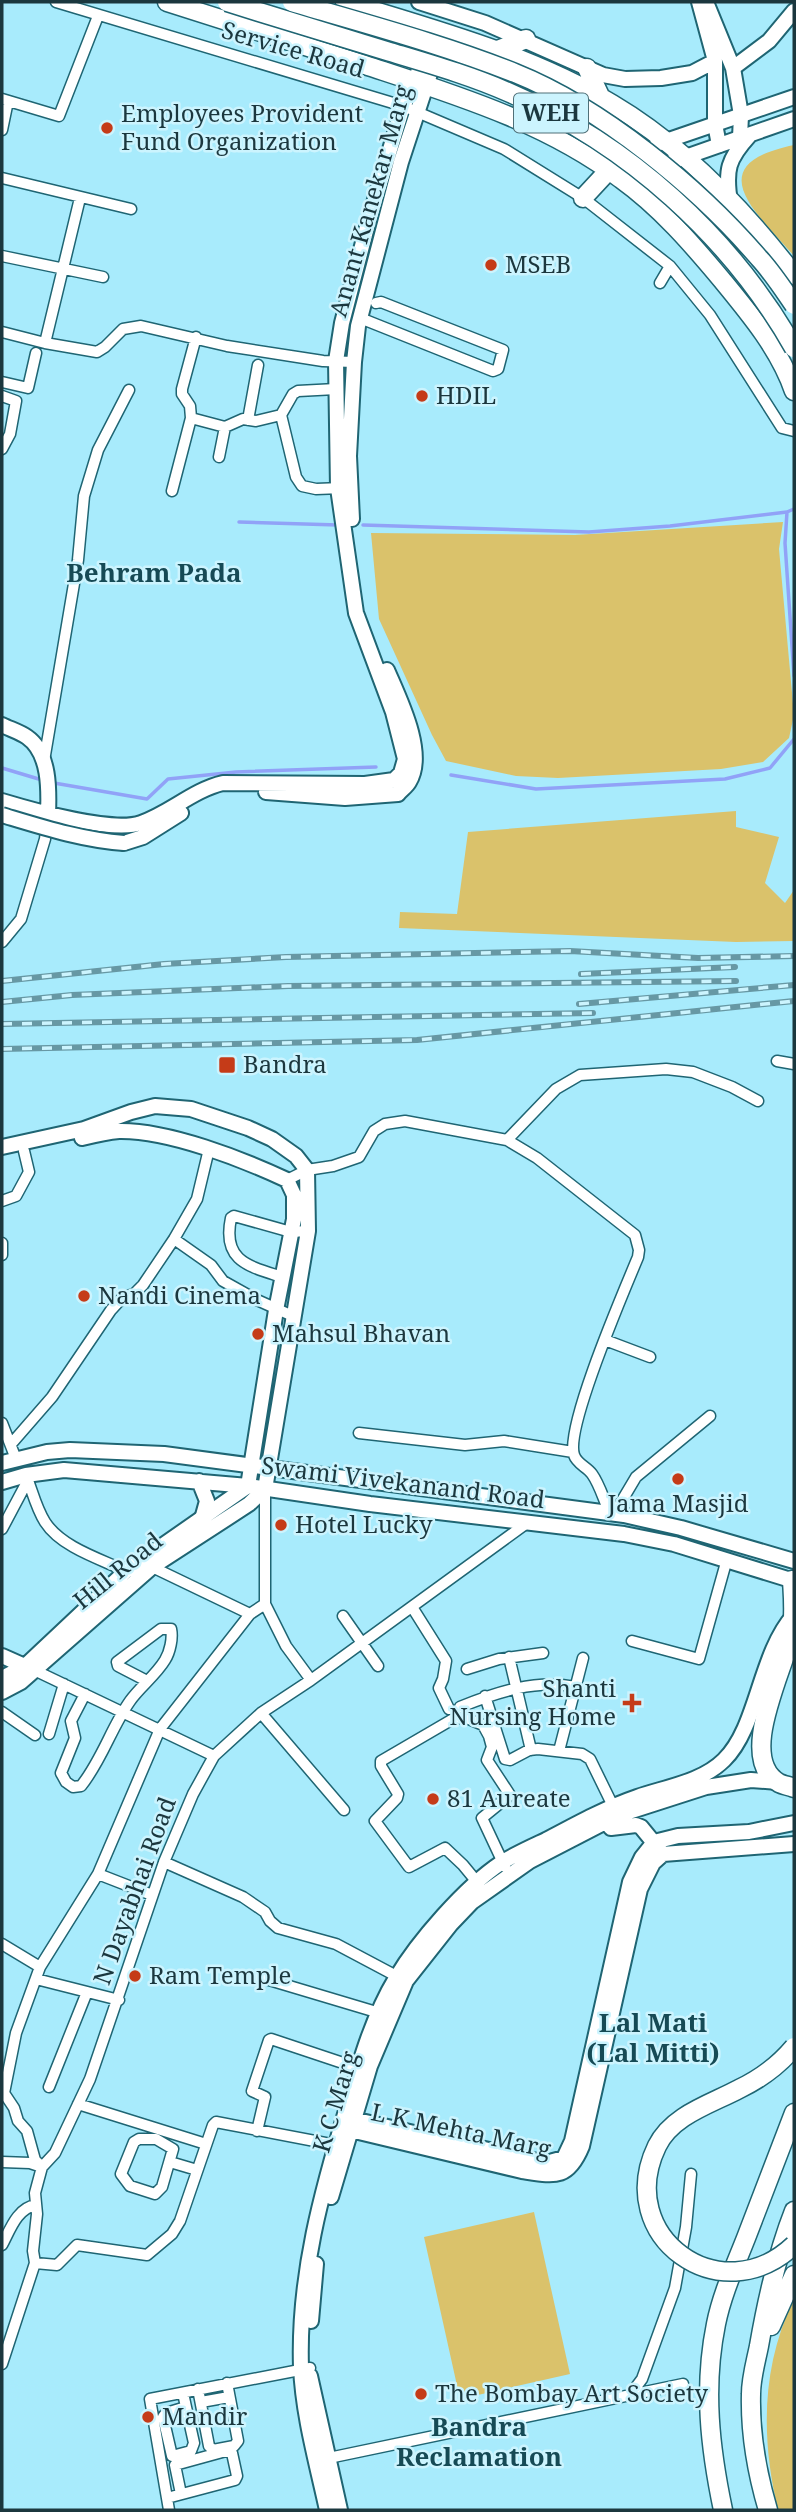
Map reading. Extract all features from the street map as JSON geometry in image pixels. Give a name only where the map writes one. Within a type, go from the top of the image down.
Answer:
[{"type":"highway","points":[[167,2],[421,83],[517,119],[610,171],[650,202],[696,248],[765,336],[794,391]]},
{"type":"highway","name":"WEH","points":[[227,2],[481,81],[528,101],[586,133],[655,184],[716,240],[744,272],[794,348]]},
{"type":"highway","name":"WEH","points":[[292,2],[516,74],[588,112],[625,137],[690,189],[760,258],[794,305]]},
{"type":"highway","points":[[345,2],[498,50],[561,77],[601,98],[684,157],[730,201],[771,245],[794,275]]},
{"type":"highway","points":[[498,50],[526,39]]},
{"type":"highway","points":[[587,68],[601,98]]},
{"type":"highway","points":[[583,198],[610,171]]},
{"type":"highway","points":[[786,1785],[767,1772],[762,1762],[761,1732],[791,1637],[793,1581]]},
{"type":"highway","points":[[794,2047],[765,2074],[705,2105],[676,2124],[658,2143],[646,2184],[650,2214],[667,2242],[676,2252],[706,2269],[740,2273],[757,2269],[771,2263],[794,2245]]},
{"type":"highway","points":[[723,2510],[711,2455],[711,2353],[726,2289],[794,2113]]},
{"type":"highway","points":[[768,2510],[761,2487],[753,2438],[752,2383],[782,2241],[794,2211]]},
{"type":"highway","points":[[752,2383],[768,2334],[794,2275]]},
{"type":"main road","points":[[419,2],[485,23],[587,68],[625,79],[661,78],[692,73],[715,61]]},
{"type":"main road","points":[[699,2],[715,61],[709,126],[719,145]]},
{"type":"main road","points":[[706,2],[733,68],[745,136],[730,159],[727,176],[730,201]]},
{"type":"main road","points":[[733,68],[769,41],[794,11]]},
{"type":"main road","name":"Anant Kanekar Marg","points":[[343,456],[360,318],[381,233],[418,113],[421,83],[437,31]]},
{"type":"main road","name":"Anant Kanekar Marg","points":[[2,802],[48,815],[121,826],[138,824],[172,810],[193,794],[223,783],[365,784],[394,780],[401,772],[405,759],[393,712],[356,613],[336,389],[336,361],[342,323],[368,223],[403,106],[421,83]]},
{"type":"main road","points":[[610,171],[665,141],[794,97]]},
{"type":"main road","points":[[610,171],[684,157],[794,119]]},
{"type":"main road","name":"Anant Kanekar Marg","points":[[2,815],[67,834],[124,843],[143,837],[212,794],[236,791],[358,797],[398,794],[410,781],[416,755],[405,714],[364,612],[354,579]]},
{"type":"main road","points":[[2,725],[29,738],[44,761],[49,792],[48,815]]},
{"type":"main road","points":[[2,1147],[84,1129],[156,1106],[191,1109],[248,1128],[286,1147],[307,1170],[308,1231],[265,1489]]},
{"type":"main road","points":[[2,1156],[108,1132],[142,1132],[226,1154],[287,1180],[294,1195],[294,1219],[276,1310],[248,1486]]},
{"type":"main road","name":"Swami Vivekanand Road","points":[[9,1461],[47,1452],[70,1450],[163,1454],[612,1514],[681,1528],[794,1561]]},
{"type":"main road","name":"Swami Vivekanand Road","points":[[2,1482],[64,1470],[248,1486],[624,1534],[674,1544],[793,1581]]},
{"type":"main road","points":[[348,1500],[350,1479]]},
{"type":"main road","points":[[199,1481],[206,1501],[202,1519]]},
{"type":"main road","name":"Hill Road","points":[[2,1678],[30,1668],[147,1564],[248,1486]]},
{"type":"main road","name":"Hill Road","points":[[2,1692],[20,1682],[30,1668],[126,1571],[147,1564],[249,1504],[265,1489]]},
{"type":"main road","points":[[609,1814],[688,1781],[723,1762],[745,1726],[779,1633],[793,1615]]},
{"type":"main road","points":[[2,1656],[30,1668]]},
{"type":"main road","points":[[609,1814],[706,1787],[751,1780],[786,1785]]},
{"type":"main road","points":[[609,1814],[614,1829],[630,1825],[641,1827],[659,1848]]},
{"type":"main road","name":"K C Marg","points":[[327,2510],[322,2460],[305,2368],[320,2239],[341,2146],[363,2069],[387,2007],[401,1979],[451,1924],[475,1889],[505,1868],[609,1814]]},
{"type":"main road","points":[[659,1848],[678,1836],[774,1828],[794,1823]]},
{"type":"main road","points":[[774,1828],[776,1846]]},
{"type":"main road","points":[[659,1848],[794,1844]]},
{"type":"main road","name":"L K Mehta Marg","points":[[348,2124],[504,2160],[546,2163],[564,2158],[568,2152],[630,1882],[642,1857],[659,1848]]},
{"type":"main road","name":"K C Marg","points":[[322,2460],[340,2510]]},
{"type":"street","name":"Service Road","points":[[56,2],[403,106],[504,149],[583,198],[670,266],[710,314],[782,428],[794,431]]},
{"type":"street","points":[[2,130],[5,100],[59,116],[98,16]]},
{"type":"street","points":[[2,178],[131,209]]},
{"type":"street","points":[[45,343],[80,198]]},
{"type":"street","points":[[2,256],[103,276]]},
{"type":"street","points":[[660,283],[670,266]]},
{"type":"street","points":[[360,318],[492,370],[498,369],[503,350],[381,302],[376,303]]},
{"type":"street","points":[[2,332],[97,352],[123,329],[141,326],[228,346],[323,361],[354,362]]},
{"type":"street","points":[[173,491],[191,418],[190,405],[182,389],[196,337]]},
{"type":"street","points":[[2,382],[28,388],[36,354]]},
{"type":"street","points":[[248,420],[258,365]]},
{"type":"street","points":[[336,389],[293,394],[281,415],[296,477],[302,486],[316,489],[344,488]]},
{"type":"street","points":[[44,761],[78,560],[84,496],[98,450],[129,390]]},
{"type":"street","points":[[2,396],[16,401],[2,449]]},
{"type":"street","points":[[191,418],[225,427],[237,420],[281,415]]},
{"type":"street","points":[[219,457],[225,427]]},
{"type":"street","points":[[2,942],[21,919],[45,839],[48,815]]},
{"type":"street","points":[[777,1061],[794,1064]]},
{"type":"street","points":[[507,1140],[556,1089],[580,1075],[666,1069],[693,1072],[732,1087],[758,1101]]},
{"type":"street","points":[[287,1180],[307,1170],[333,1166],[359,1157],[374,1131],[384,1124],[405,1121],[507,1140],[537,1158],[635,1235],[638,1257],[604,1340],[573,1431],[576,1461],[592,1473],[612,1514]]},
{"type":"street","points":[[9,1461],[12,1443],[52,1397],[111,1310],[122,1298],[134,1294],[143,1285],[174,1239],[197,1199],[209,1149]]},
{"type":"street","points":[[2,1201],[16,1196],[29,1172],[24,1151]]},
{"type":"street","points":[[282,1277],[248,1266],[237,1259],[228,1231],[231,1217],[291,1232],[308,1231]]},
{"type":"street","points":[[174,1239],[211,1265],[223,1281],[276,1310],[295,1317]]},
{"type":"street","points":[[2,1243],[2,1255]]},
{"type":"street","points":[[604,1340],[650,1357]]},
{"type":"street","points":[[612,1514],[636,1477],[709,1416]]},
{"type":"street","points":[[2,1423],[12,1443]]},
{"type":"street","points":[[359,1433],[465,1445],[504,1441],[573,1452]]},
{"type":"street","points":[[2,1529],[27,1478]]},
{"type":"street","points":[[27,1478],[43,1520],[50,1529],[66,1543],[126,1571]]},
{"type":"street","points":[[265,1489],[265,1604],[286,1646],[311,1680]]},
{"type":"street","name":"N Dayabhai Road","points":[[42,2167],[55,2152],[90,2079],[164,1861],[193,1794],[214,1756],[261,1713],[311,1680],[527,1523]]},
{"type":"street","points":[[632,1641],[699,1659],[727,1559]]},
{"type":"street","points":[[147,1564],[250,1614]]},
{"type":"street","points":[[42,2167],[35,2160],[27,2131],[18,2121],[14,2108],[3,2093],[16,2033],[40,1967],[98,1874],[160,1729],[250,1614],[265,1604]]},
{"type":"street","points":[[412,1607],[446,1661],[439,1688],[455,1708],[516,1688],[550,1683],[576,1687]]},
{"type":"street","points":[[343,1616],[378,1666]]},
{"type":"street","points":[[85,1694],[71,1721],[75,1738],[61,1773],[70,1786],[81,1786],[94,1769],[130,1700],[147,1681],[165,1659],[172,1637],[171,1629],[161,1629],[117,1662],[118,1666],[147,1681]]},
{"type":"street","points":[[467,1669],[509,1657],[543,1653]]},
{"type":"street","points":[[509,1657],[531,1750]]},
{"type":"street","points":[[559,1751],[583,1658]]},
{"type":"street","points":[[30,1668],[214,1756]]},
{"type":"street","points":[[49,1734],[64,1684]]},
{"type":"street","points":[[485,1696],[505,1759],[510,1760],[531,1750],[582,1754],[590,1759],[609,1814]]},
{"type":"street","points":[[2,1712],[35,1735]]},
{"type":"street","points":[[261,1713],[344,1810]]},
{"type":"street","points":[[475,1889],[463,1865],[445,1848],[409,1867],[375,1821],[398,1794],[381,1766],[383,1758],[457,1718],[474,1719],[483,1725],[492,1747],[487,1760],[510,1794],[482,1818],[505,1868]]},
{"type":"street","points":[[164,1861],[243,1897],[265,1912],[270,1922],[278,1928],[336,1944],[401,1979]]},
{"type":"street","points":[[98,1874],[152,1895]]},
{"type":"street","points":[[2,1944],[40,1967]]},
{"type":"street","points":[[259,1977],[387,2007]]},
{"type":"street","points":[[36,1979],[119,2000]]},
{"type":"street","points":[[49,2087],[87,1992]]},
{"type":"street","points":[[257,2131],[265,2098],[252,2091],[269,2040],[363,2069]]},
{"type":"street","points":[[79,2104],[206,2144]]},
{"type":"street","points":[[36,2263],[57,2265],[77,2245],[147,2255],[172,2234],[180,2221],[216,2122],[341,2146]]},
{"type":"street","points":[[139,2138],[156,2139],[172,2147],[170,2162],[162,2187],[155,2194],[130,2186],[123,2179],[122,2170],[134,2142],[139,2138]]},
{"type":"street","points":[[2,2162],[30,2163],[42,2167]]},
{"type":"street","points":[[170,2162],[197,2170]]},
{"type":"street","points":[[2,2364],[36,2263],[33,2251],[37,2221],[35,2193],[42,2167]]},
{"type":"street","points":[[630,2395],[642,2379],[675,2288],[686,2227],[691,2174]]},
{"type":"street","points":[[2,2245],[19,2215],[28,2206],[36,2205]]},
{"type":"street","points":[[183,2393],[194,2443],[193,2450],[171,2455],[150,2399],[305,2368]]},
{"type":"street","points":[[198,2389],[209,2446],[213,2450],[237,2445],[227,2384]]},
{"type":"street","points":[[322,2460],[683,2384]]},
{"type":"street","points":[[201,2402],[229,2397]]},
{"type":"street","points":[[169,2510],[160,2431],[166,2413],[186,2407]]},
{"type":"street","points":[[167,2498],[235,2480],[238,2477],[232,2453],[226,2451],[176,2465],[181,2494]]},
{"type":"shaded area","points":[[794,145],[794,256],[752,207],[744,192],[742,177],[748,165],[765,154]]},
{"type":"shaded area","points":[[783,522],[779,549],[794,715],[789,738],[763,762],[721,769],[558,778],[516,776],[446,761],[379,619],[371,533],[575,535]]},
{"type":"shaded area","points":[[736,811],[736,827],[779,837],[765,883],[785,903],[794,890],[794,941],[736,942],[399,928],[400,912],[457,914],[468,832]]},
{"type":"shaded area","points":[[534,2212],[570,2374],[460,2399],[424,2237]]},
{"type":"shaded area","points":[[794,2299],[794,2510],[778,2510],[769,2456],[767,2403],[775,2351]]},
{"type":"waterway","points":[[794,509],[787,512],[785,543],[794,676]]},
{"type":"waterway","points":[[363,525],[589,532],[670,526],[787,512]]},
{"type":"waterway","points":[[239,522],[338,525]]},
{"type":"waterway","points":[[451,775],[536,789],[725,779],[770,768],[794,739]]},
{"type":"waterway","points":[[54,783],[147,799],[168,779],[236,772],[376,767]]},
{"type":"waterway","points":[[2,768],[42,780]]},
{"type":"railway","points":[[2,981],[164,964],[286,957],[570,951],[698,958],[794,956]]},
{"type":"railway","points":[[581,974],[735,967]]},
{"type":"railway","points":[[2,1002],[72,995],[288,986],[736,981]]},
{"type":"railway","points":[[579,1004],[794,985]]},
{"type":"railway","points":[[2,1049],[417,1040],[794,1001]]},
{"type":"railway","points":[[2,1024],[593,1013]]},
{"type":"place","name":"Employees Provident Fund Organization","points":[[107,128]]},
{"type":"place","name":"MSEB","points":[[491,265]]},
{"type":"place","name":"HDIL","points":[[422,396]]},
{"type":"place","name":"Bandra","points":[[227,1065]]},
{"type":"place","name":"Nandi Cinema","points":[[84,1296]]},
{"type":"place","name":"Mahsul Bhavan","points":[[258,1334]]},
{"type":"place","name":"Jama Masjid","points":[[678,1479]]},
{"type":"place","name":"Hotel Lucky","points":[[281,1525]]},
{"type":"place","name":"Shanti Nursing Home","points":[[632,1703]]},
{"type":"place","name":"81 Aureate","points":[[433,1799]]},
{"type":"place","name":"Ram Temple","points":[[135,1976]]},
{"type":"place","name":"The Bombay Art Society","points":[[421,2394]]},
{"type":"place","name":"Mandir","points":[[148,2417]]},
{"type":"district","name":"Behram Pada","points":[[154,573]]},
{"type":"district","name":"Lal Mati (Lal Mitti)","points":[[653,2038]]},
{"type":"district","name":"Bandra Reclamation","points":[[479,2442]]}]
